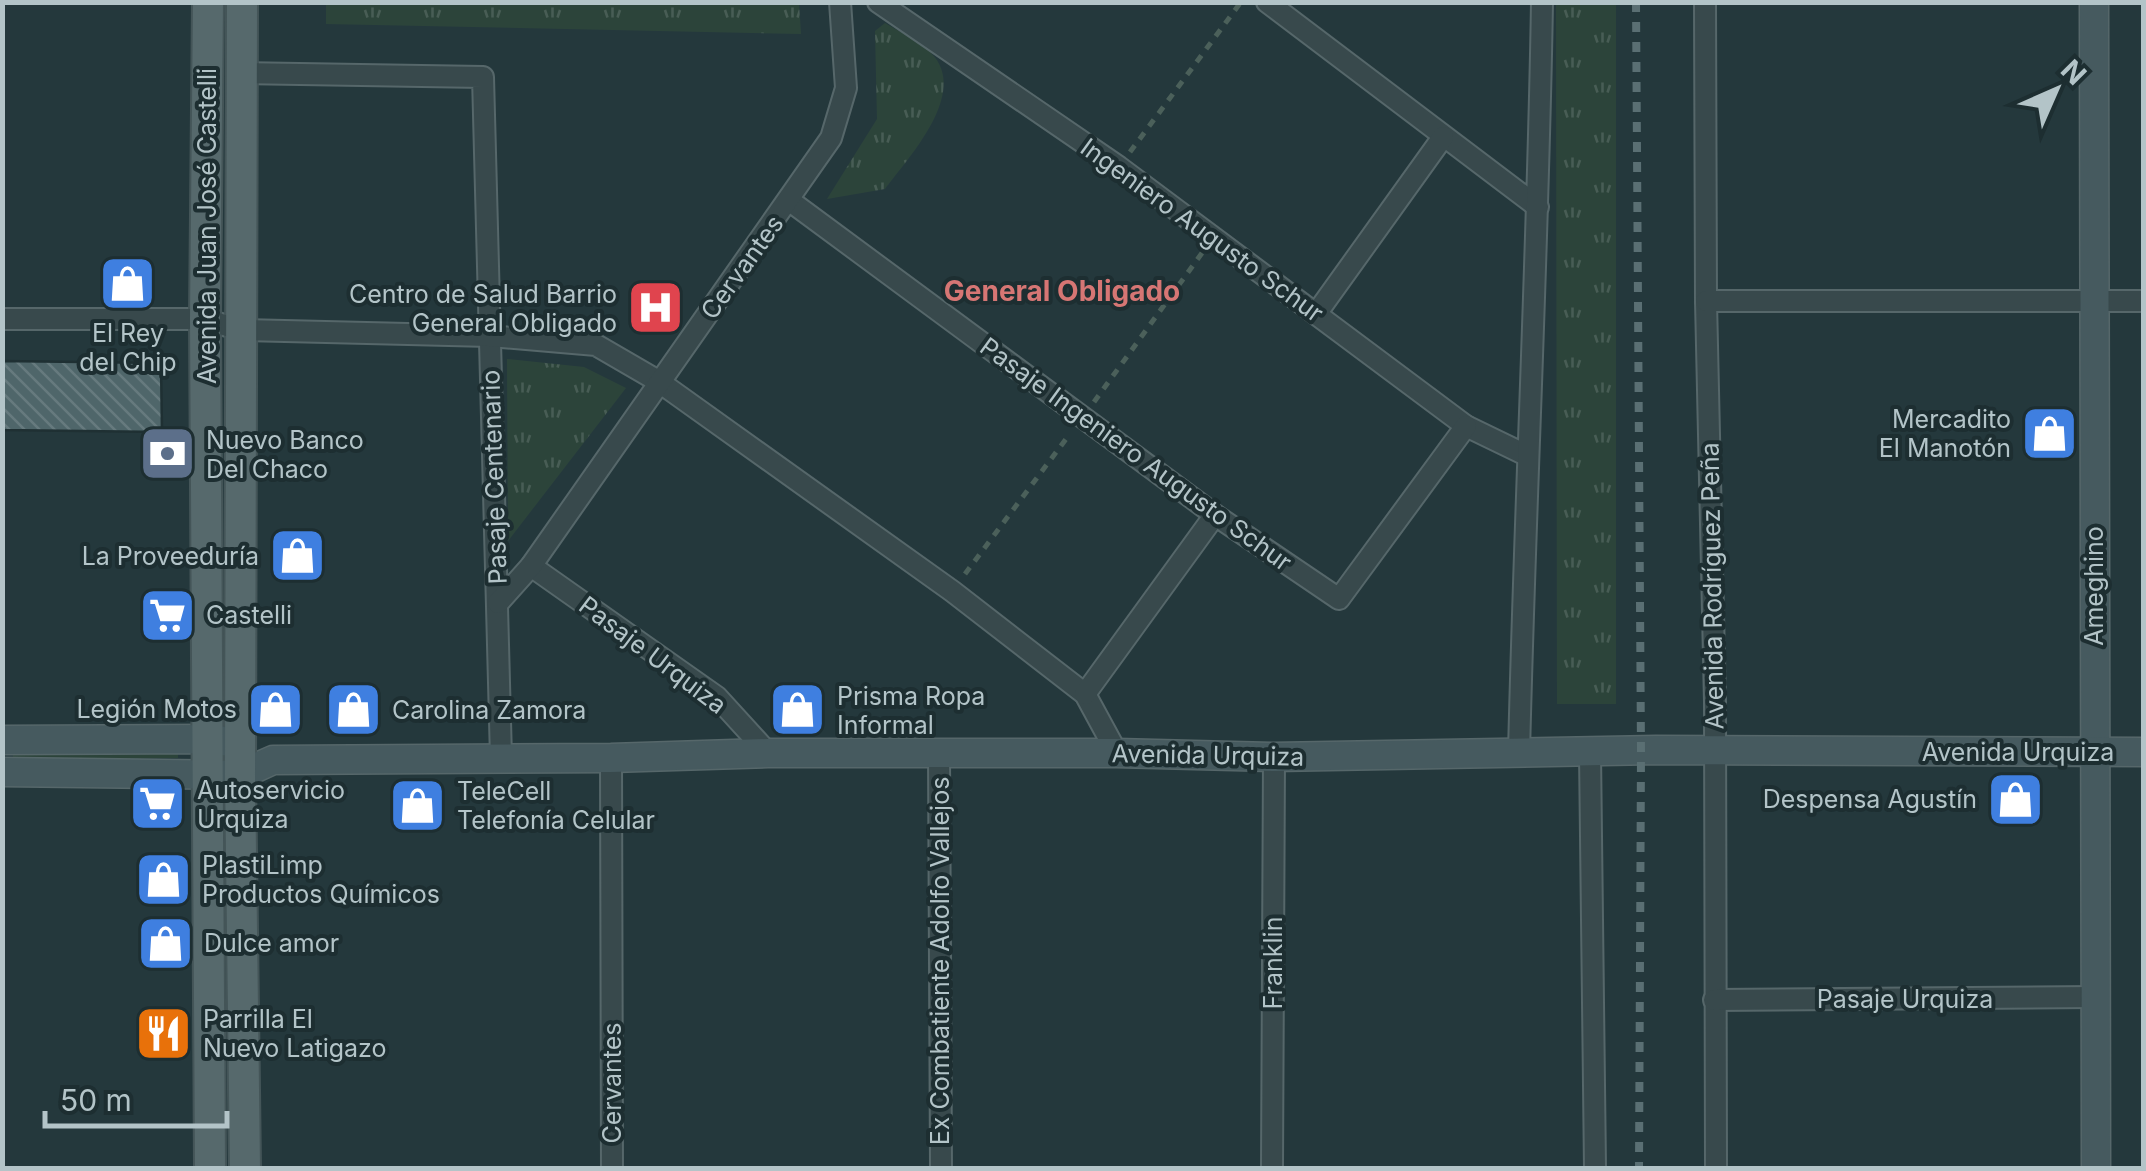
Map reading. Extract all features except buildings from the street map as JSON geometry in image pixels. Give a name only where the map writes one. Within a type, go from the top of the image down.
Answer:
[{"type":"main road","name":"Avenida Juan José Castelli","points":[[208,2],[205,319],[210,1168]]},
{"type":"main road","name":"Avenida Juan José Castelli","points":[[242,2],[240,775],[245,1168]]},
{"type":"street","name":"Cervantes","points":[[498,603],[531,566],[831,138],[846,88],[840,2]]},
{"type":"street","name":"Ingeniero Augusto Schur","points":[[878,2],[1118,167],[1466,426],[1526,455]]},
{"type":"street","points":[[1267,2],[1538,207]]},
{"type":"street","points":[[1519,753],[1542,2]]},
{"type":"street","name":"Avenida Rodríguez Peña","points":[[1705,2],[1716,1168]]},
{"type":"street","name":"Ameghino","points":[[2094,2],[2096,1168]]},
{"type":"street","name":"Pasaje Centenario","points":[[241,74],[483,77],[501,758]]},
{"type":"street","points":[[1316,314],[1443,138]]},
{"type":"street","name":"Pasaje Ingeniero Augusto Schur","points":[[790,201],[1215,515],[1339,599],[1466,426]]},
{"type":"street","points":[[1706,302],[2144,302]]},
{"type":"street","points":[[2,319],[205,319],[240,330],[490,336],[596,345],[658,381],[952,591],[1085,694],[1117,752]]},
{"type":"street","points":[[1085,694],[1215,515]]},
{"type":"street","name":"Pasaje Urquiza","points":[[531,566],[717,697],[768,753]]},
{"type":"street","name":"Avenida Urquiza","points":[[2,740],[208,739],[240,743],[272,760]]},
{"type":"street","name":"Avenida Urquiza","points":[[2,772],[240,775],[272,760],[768,753],[1117,752],[1274,757],[1656,750],[2144,752]]},
{"type":"street","name":"Ex Combatiente Adolfo Vallejos","points":[[940,753],[941,1168]]},
{"type":"street","points":[[1590,753],[1595,1168]]},
{"type":"street","name":"Franklin","points":[[1272,1168],[1274,757]]},
{"type":"street","name":"Cervantes","points":[[611,758],[612,1168]]},
{"type":"street","name":"Pasaje Urquiza","points":[[1714,1000],[2096,997]]},
{"type":"path","points":[[1118,167],[1242,2]]},
{"type":"green space","points":[[326,3],[799,3],[801,34],[326,24]]},
{"type":"green space","points":[[1556,3],[1616,3],[1616,704],[1557,704]]},
{"type":"green space","points":[[885,23],[931,53],[941,69],[944,86],[940,105],[932,124],[885,189],[827,199],[877,119],[875,31]]},
{"type":"green space","points":[[507,359],[584,367],[626,388],[508,541]]},
{"type":"green space","points":[[178,749],[178,758],[13,759],[13,750]]},
{"type":"railway","points":[[1636,2],[1641,752],[1639,1168]]},
{"type":"place","name":"El Rey del Chip","points":[[128,284]]},
{"type":"place","name":"Centro de Salud Barrio General Obligado","points":[[656,308]]},
{"type":"place","name":"Mercadito El Manotón","points":[[2050,433]]},
{"type":"place","name":"Nuevo Banco Del Chaco","points":[[167,454]]},
{"type":"place","name":"La Proveeduría","points":[[298,556]]},
{"type":"place","name":"Castelli","points":[[167,615]]},
{"type":"place","name":"Legión Motos","points":[[276,709]]},
{"type":"place","name":"Carolina Zamora","points":[[353,710]]},
{"type":"place","name":"Prisma Ropa Informal","points":[[798,710]]},
{"type":"place","name":"Despensa Agustín","points":[[2016,799]]},
{"type":"place","name":"Autoservicio Urquiza","points":[[158,804]]},
{"type":"place","name":"TeleCell Telefonía Celular","points":[[418,805]]},
{"type":"place","name":"PlastiLimp Productos Químicos","points":[[163,879]]},
{"type":"place","name":"Dulce amor","points":[[165,943]]},
{"type":"place","name":"Parrilla El Nuevo Latigazo","points":[[164,1033]]},
{"type":"district","name":"General Obligado","points":[[1062,291]]}]
